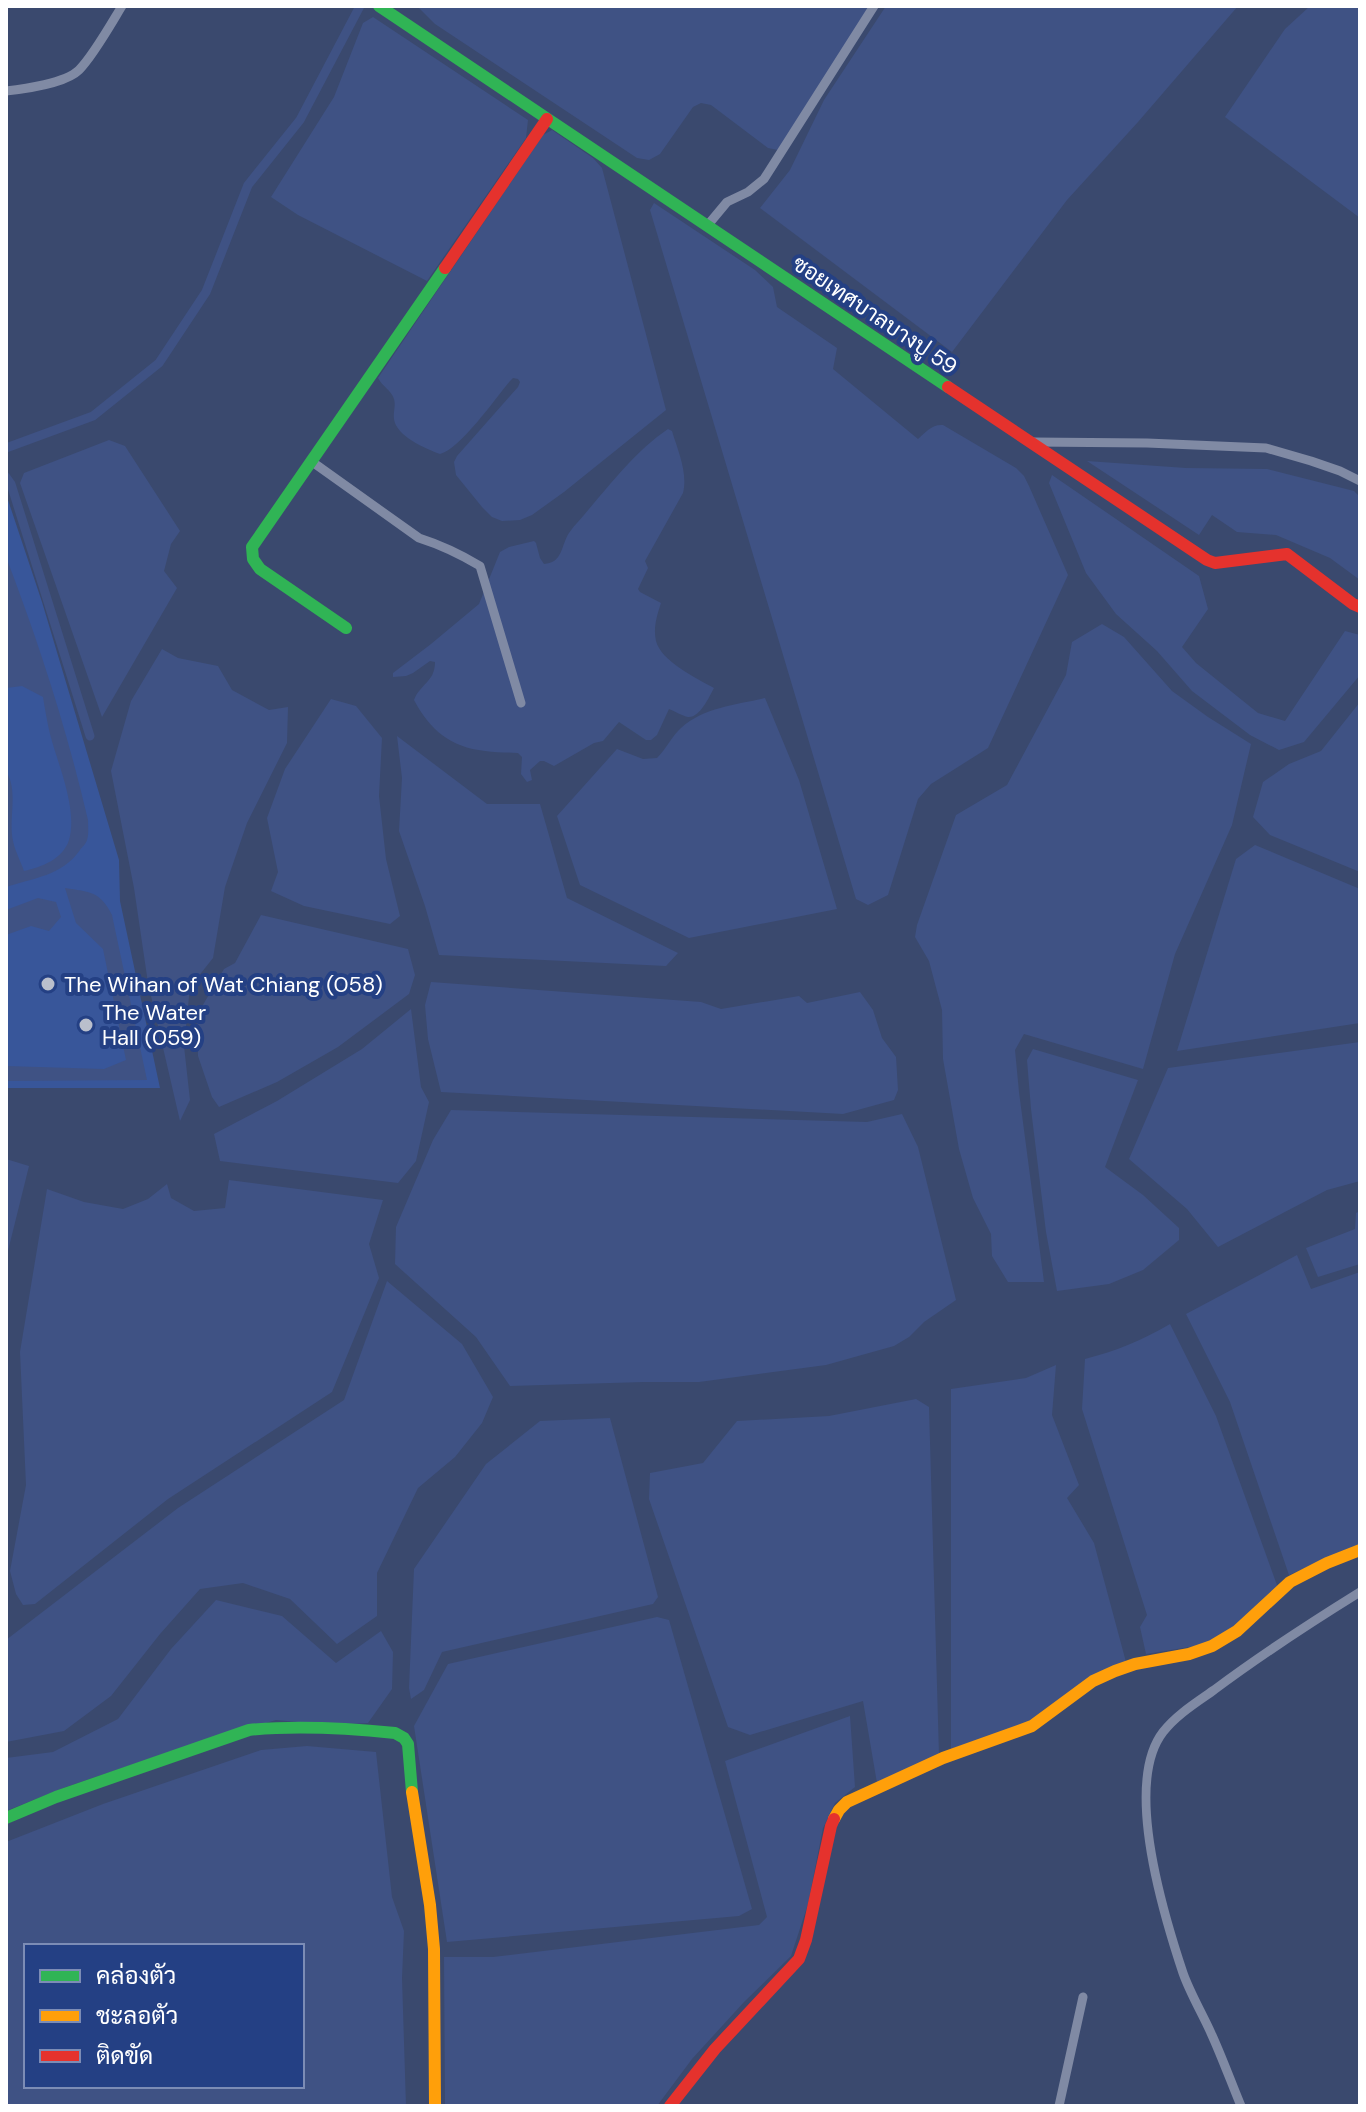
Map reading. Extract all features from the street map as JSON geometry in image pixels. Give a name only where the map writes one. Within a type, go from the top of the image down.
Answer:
[{"type":"street","points":[[6,91],[74,74],[84,65],[122,6]]},
{"type":"street","points":[[707,226],[727,202],[748,192],[764,179],[874,6]]},
{"type":"street","name":"ซอยเทศบาลบางปู 59","points":[[380,7],[397,11],[547,119],[1207,560],[1215,563],[1287,554],[1360,607]]},
{"type":"street","points":[[346,628],[260,569],[251,555],[255,540],[547,119]]},
{"type":"street","points":[[1029,442],[1266,448],[1340,471],[1360,481]]},
{"type":"street","points":[[311,461],[419,538],[436,543],[480,566],[521,703]]},
{"type":"street","points":[[670,2106],[706,2059],[799,1959],[831,1826],[842,1805],[943,1758],[1032,1726],[1104,1676],[1135,1664],[1189,1654],[1212,1646],[1237,1631],[1290,1582],[1360,1550]]},
{"type":"street","points":[[1241,2106],[1184,1976],[1166,1915],[1148,1834],[1146,1791],[1151,1756],[1162,1733],[1179,1716],[1262,1654],[1360,1592]]},
{"type":"street","points":[[6,1818],[56,1797],[249,1730],[272,1727],[341,1728],[401,1735],[408,1744],[411,1788],[430,1905],[434,1949],[435,2106]]},
{"type":"street","points":[[1059,2106],[1083,1997]]},
{"type":"shaded area","points":[[417,6],[871,6],[778,150],[768,148],[711,105],[701,103],[693,107],[660,154],[649,160],[637,158],[435,24]]},
{"type":"shaded area","points":[[886,6],[1238,6],[1067,200],[952,352],[760,208],[790,170],[824,100]]},
{"type":"shaded area","points":[[1310,6],[1360,6],[1360,218],[1225,117],[1285,29]]},
{"type":"shaded area","points":[[373,17],[528,120],[526,138],[427,281],[298,215],[271,197],[334,97],[363,23]]},
{"type":"shaded area","points":[[552,130],[593,158],[602,168],[666,410],[532,515],[520,520],[502,521],[492,517],[482,507],[456,475],[454,462],[518,387],[518,379],[513,378],[467,433],[440,454],[412,441],[400,431],[394,419],[394,399],[378,378],[543,135]]},
{"type":"shaded area","points":[[654,203],[755,270],[773,287],[777,307],[837,348],[833,369],[918,439],[932,427],[943,425],[1016,468],[1029,486],[1068,575],[988,748],[931,784],[918,799],[888,895],[868,905],[856,899],[650,210]]},
{"type":"shaded area","points":[[668,429],[672,431],[682,462],[683,493],[645,561],[648,568],[638,589],[661,603],[655,631],[659,648],[680,668],[714,688],[704,706],[688,717],[669,709],[657,735],[651,740],[646,740],[619,722],[603,741],[554,766],[540,761],[530,770],[532,780],[527,782],[521,774],[522,757],[518,753],[473,749],[442,735],[414,700],[433,674],[435,662],[430,661],[406,676],[393,677],[393,673],[479,604],[500,552],[534,541],[544,564],[555,560],[571,530],[607,488],[636,456]]},
{"type":"shaded area","points":[[109,440],[125,446],[180,531],[171,544],[164,571],[177,588],[102,717],[20,483],[24,473]]},
{"type":"shaded area","points":[[1087,461],[1186,468],[1267,469],[1354,491],[1360,497],[1360,580],[1330,558],[1276,535],[1237,532],[1212,515],[1199,535]]},
{"type":"shaded area","points":[[1052,475],[1199,576],[1208,609],[1182,647],[1196,663],[1258,713],[1285,721],[1345,631],[1360,635],[1360,675],[1304,742],[1279,750],[1250,735],[1192,691],[1157,651],[1116,614],[1086,573],[1049,483]]},
{"type":"shaded area","points":[[6,494],[42,602],[119,860],[120,901],[160,1088],[6,1088]]},
{"type":"shaded area","points":[[6,557],[62,720],[88,820],[88,838],[73,859],[56,871],[6,887],[6,771],[13,796],[13,841],[24,871],[45,864],[62,852],[69,840],[71,815],[43,697],[22,686],[6,688]]},
{"type":"shaded area","points":[[1102,624],[1124,637],[1172,691],[1251,744],[1232,825],[1175,954],[1143,1069],[1024,1034],[1015,1050],[1044,1282],[1008,1282],[992,1256],[991,1234],[973,1198],[959,1149],[943,1059],[942,1010],[929,961],[915,937],[956,815],[1007,785],[1066,675],[1072,642]]},
{"type":"shaded area","points":[[162,649],[178,658],[218,666],[232,690],[269,710],[288,707],[287,743],[247,823],[225,887],[213,958],[190,987],[184,1046],[190,1100],[180,1121],[148,983],[134,888],[111,771],[131,701]]},
{"type":"shaded area","points":[[765,698],[799,780],[837,909],[689,938],[580,885],[557,816],[617,749],[643,759],[657,758],[678,731],[700,715]]},
{"type":"shaded area","points":[[331,699],[356,706],[382,738],[379,796],[386,859],[400,916],[390,924],[304,906],[271,891],[278,872],[267,818],[285,769]]},
{"type":"shaded area","points":[[1360,702],[1360,872],[1270,835],[1253,817],[1263,782],[1289,764],[1321,751]]},
{"type":"shaded area","points":[[397,736],[487,804],[540,804],[567,898],[678,953],[666,966],[439,955],[399,831],[402,778]]},
{"type":"shaded area","points":[[1255,845],[1360,889],[1360,1023],[1177,1051],[1236,859]]},
{"type":"shaded area","points":[[65,888],[93,894],[103,901],[112,915],[147,1080],[6,1081],[6,1066],[104,1069],[126,1060],[103,949],[76,923]]},
{"type":"shaded area","points":[[38,898],[56,902],[61,917],[49,931],[31,926],[6,935],[6,910]]},
{"type":"shaded area","points":[[261,915],[408,949],[415,975],[409,994],[338,1047],[277,1082],[219,1107],[212,1097],[198,1056],[197,1015],[224,969],[235,963]]},
{"type":"shaded area","points":[[431,982],[701,1002],[721,1009],[799,996],[807,1003],[860,992],[873,1010],[882,1038],[896,1057],[898,1090],[894,1100],[843,1114],[441,1092],[428,1039],[425,1005]]},
{"type":"shaded area","points":[[411,1009],[421,1087],[429,1102],[416,1161],[398,1183],[220,1161],[214,1134],[277,1101],[362,1049]]},
{"type":"shaded area","points":[[1360,1042],[1360,1181],[1327,1190],[1218,1247],[1187,1209],[1129,1159],[1168,1068]]},
{"type":"shaded area","points":[[1033,1049],[1138,1080],[1105,1167],[1143,1195],[1179,1228],[1179,1240],[1143,1270],[1109,1284],[1057,1291],[1046,1232],[1031,1109],[1027,1060]]},
{"type":"shaded area","points":[[451,1110],[867,1122],[902,1114],[918,1147],[956,1300],[894,1346],[826,1365],[699,1382],[510,1386],[476,1337],[395,1264],[396,1227],[433,1140]]},
{"type":"shaded area","points":[[6,1159],[29,1166],[6,1259]]},
{"type":"shaded area","points":[[229,1180],[383,1200],[369,1244],[379,1278],[332,1392],[168,1499],[35,1604],[23,1605],[16,1594],[10,1571],[26,1485],[20,1352],[47,1189],[84,1202],[123,1209],[148,1199],[167,1184],[171,1198],[194,1211],[225,1208]]},
{"type":"shaded area","points":[[1360,1211],[1360,1264],[1318,1277],[1306,1248],[1355,1229],[1356,1213]]},
{"type":"shaded area","points":[[1297,1255],[1311,1289],[1360,1272],[1360,1544],[1289,1575],[1230,1402],[1186,1314]]},
{"type":"shaded area","points":[[387,1281],[462,1344],[493,1397],[482,1423],[455,1457],[418,1488],[377,1573],[377,1616],[337,1644],[290,1599],[243,1583],[200,1589],[111,1696],[64,1731],[6,1742],[6,1640],[178,1508],[344,1400]]},
{"type":"shaded area","points":[[1170,1324],[1216,1416],[1278,1588],[1235,1629],[1202,1645],[1146,1654],[1140,1627],[1147,1615],[1082,1409],[1085,1359],[1129,1344]]},
{"type":"shaded area","points":[[1056,1365],[1052,1415],[1079,1485],[1067,1498],[1094,1543],[1126,1662],[1037,1719],[951,1749],[951,1389],[1026,1378]]},
{"type":"shaded area","points":[[916,1399],[929,1407],[939,1755],[877,1783],[863,1701],[750,1735],[728,1727],[649,1499],[650,1473],[703,1463],[737,1421],[829,1416]]},
{"type":"shaded area","points":[[610,1418],[658,1597],[653,1604],[442,1652],[424,1690],[411,1699],[414,1569],[486,1464],[540,1421]]},
{"type":"shaded area","points":[[216,1600],[282,1616],[336,1663],[381,1631],[393,1652],[392,1689],[368,1723],[329,1725],[276,1720],[178,1749],[6,1811],[6,1758],[53,1752],[118,1719],[171,1649]]},
{"type":"shaded area","points":[[657,1617],[669,1620],[752,1909],[739,1916],[447,1942],[414,1726],[448,1664]]},
{"type":"shaded area","points":[[850,1716],[855,1787],[835,1803],[823,1828],[808,1904],[791,1956],[692,2059],[657,2106],[445,2106],[444,1957],[493,1957],[759,1925],[767,1917],[725,1761]]},
{"type":"shaded area","points":[[307,1746],[376,1752],[392,1897],[404,1931],[402,1978],[406,2106],[6,2106],[6,1842],[103,1804],[261,1750]]},
{"type":"waterway","points":[[6,448],[93,416],[159,363],[206,292],[248,185],[300,120],[360,6]]},
{"type":"waterway","points":[[6,477],[11,484],[90,736]]},
{"type":"traffic: fast","points":[[379,6],[948,387]]},
{"type":"traffic: fast","points":[[346,628],[260,569],[253,559],[252,547],[445,268]]},
{"type":"traffic: fast","points":[[6,1818],[56,1797],[249,1730],[267,1728],[395,1733],[408,1744],[412,1792]]},
{"type":"traffic: slow","points":[[834,1819],[847,1802],[943,1758],[1032,1726],[1093,1681],[1135,1664],[1189,1654],[1212,1646],[1237,1631],[1290,1582],[1360,1550]]},
{"type":"traffic: slow","points":[[412,1792],[434,1949],[435,2106]]},
{"type":"traffic: jam","points":[[445,268],[547,119]]},
{"type":"traffic: jam","points":[[948,387],[1207,560],[1215,563],[1287,554],[1360,607]]},
{"type":"traffic: jam","points":[[670,2106],[715,2049],[799,1959],[834,1819]]},
{"type":"place","name":"The Wihan of Wat Chiang (058)","points":[[48,984]]},
{"type":"place","name":"The Water Hall (059)","points":[[86,1025]]}]
